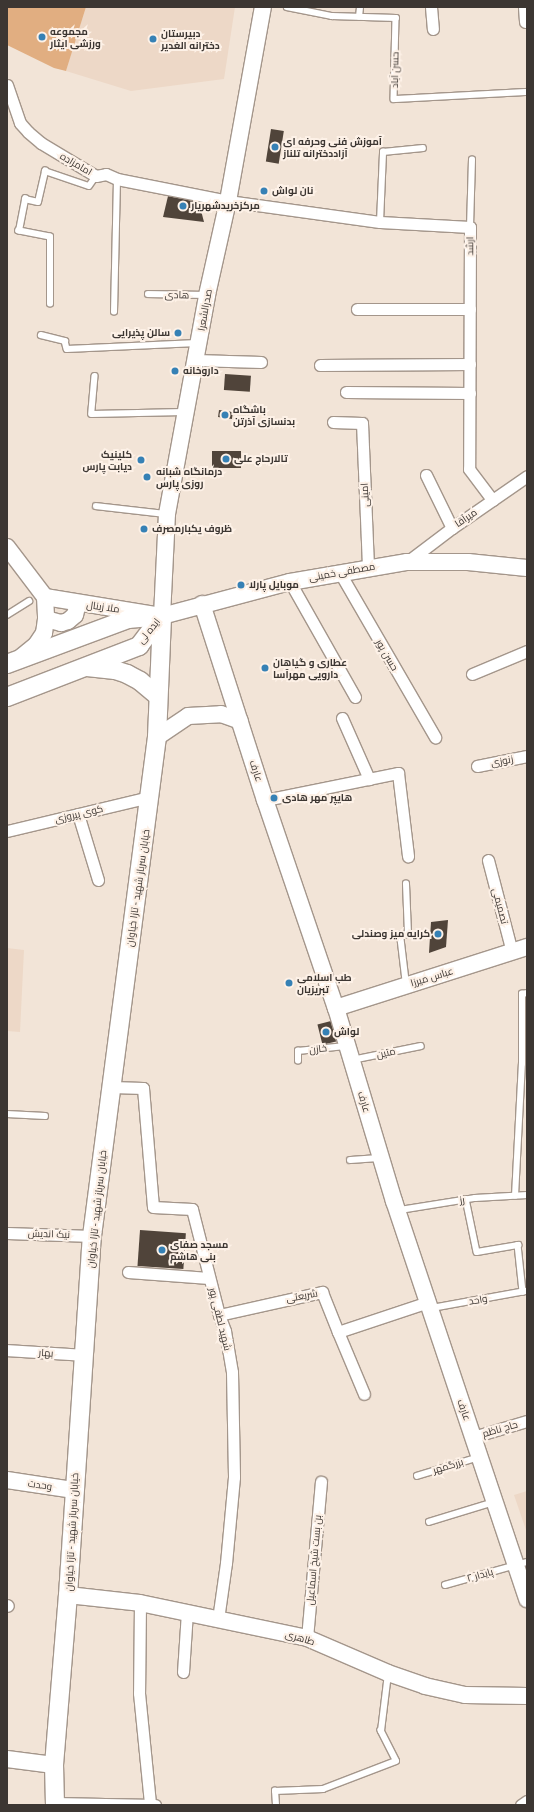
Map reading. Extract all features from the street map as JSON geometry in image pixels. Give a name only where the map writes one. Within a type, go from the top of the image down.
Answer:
[{"type":"main road","name":"صدرالشعرا","points":[[162,616],[167,514],[196,360],[206,295],[228,201],[263,7]]},
{"type":"main road","points":[[7,547],[45,597],[46,620],[44,632],[36,645],[11,663]]},
{"type":"main road","name":"مصطفی خمینی","points":[[162,616],[202,604],[290,582],[368,567],[407,562],[468,562],[527,568]]},
{"type":"main road","name":"ملا زینال","points":[[45,597],[162,616]]},
{"type":"main road","points":[[46,620],[61,623],[68,621],[75,615],[78,603]]},
{"type":"main road","name":"عارف","points":[[202,604],[265,800],[336,1008],[397,1210],[495,1502],[521,1563],[527,1599]]},
{"type":"main road","name":"ایده لى","points":[[11,663],[128,619],[162,616]]},
{"type":"main road","name":"ایده لى","points":[[7,697],[139,646],[162,616]]},
{"type":"main road","name":"خیابان سرباز شهید - تازا خیاوان","points":[[55,1804],[54,1765],[68,1594],[92,1236],[157,737],[162,616]]},
{"type":"main road","points":[[85,667],[114,670],[127,674],[140,681],[158,696]]},
{"type":"main road","points":[[157,737],[188,716],[221,714],[240,721]]},
{"type":"main road","name":"عباس میرزا","points":[[336,1008],[527,947]]},
{"type":"main road","name":"وحدت","points":[[7,1480],[74,1490]]},
{"type":"main road","name":"طاهری","points":[[68,1594],[140,1603],[307,1638],[388,1673],[425,1686],[465,1695],[527,1696]]},
{"type":"main road","points":[[7,1759],[54,1765]]},
{"type":"street","points":[[431,7],[433,29]]},
{"type":"street","points":[[524,7],[525,22]]},
{"type":"street","name":"امامزاده","points":[[8,91],[20,123],[28,132],[41,143],[96,176],[106,174],[117,180],[228,201]]},
{"type":"street","name":"ارشد","points":[[228,201],[380,222],[470,228],[469,469],[492,500]]},
{"type":"street","points":[[357,309],[470,310]]},
{"type":"street","points":[[196,360],[261,362]]},
{"type":"street","points":[[320,365],[470,364]]},
{"type":"street","points":[[346,392],[470,393]]},
{"type":"street","name":"امینی","points":[[332,422],[362,423],[368,567]]},
{"type":"street","points":[[426,475],[452,528]]},
{"type":"street","name":"میرآقا","points":[[407,562],[452,528],[527,476]]},
{"type":"street","name":"حسن پور","points":[[340,573],[435,737]]},
{"type":"street","points":[[290,582],[355,697]]},
{"type":"street","points":[[472,674],[527,651]]},
{"type":"street","points":[[342,718],[369,779]]},
{"type":"street","name":"زنوزی","points":[[477,766],[527,756]]},
{"type":"street","points":[[265,800],[398,773],[408,856]]},
{"type":"street","name":"کوی پیروزی","points":[[7,831],[150,797]]},
{"type":"street","points":[[78,814],[98,880]]},
{"type":"street","name":"تصمیمی","points":[[488,860],[512,952]]},
{"type":"street","name":"شهید لطفی پور","points":[[112,1087],[143,1088],[153,1207],[192,1209],[209,1278],[225,1332],[232,1372],[234,1462],[226,1563],[218,1619]]},
{"type":"street","name":"نیک اندیش","points":[[7,1233],[92,1236]]},
{"type":"street","points":[[128,1272],[209,1278]]},
{"type":"street","name":"شریعتی","points":[[219,1315],[322,1292],[338,1332]]},
{"type":"street","points":[[364,1394],[338,1332],[429,1305]]},
{"type":"street","name":"بهار","points":[[7,1350],[84,1355]]},
{"type":"street","name":"حاج ناظم","points":[[473,1437],[527,1421]]},
{"type":"street","name":"بن بست شیخ اسماعیل","points":[[307,1638],[321,1482]]},
{"type":"street","points":[[55,1804],[152,1805],[138,1693],[140,1603]]},
{"type":"street","points":[[183,1672],[187,1612]]},
{"type":"street","points":[[521,1805],[527,1801]]},
{"type":"lane","name":"حسن آباد","points":[[287,7],[332,16],[396,18],[394,99],[527,92]]},
{"type":"lane","points":[[359,17],[360,7]]},
{"type":"lane","points":[[380,222],[383,152],[423,148]]},
{"type":"lane","points":[[470,228],[472,160]]},
{"type":"lane","points":[[50,304],[50,238],[20,231],[25,199],[38,202],[45,171],[89,186],[96,176]]},
{"type":"lane","points":[[114,312],[117,180]]},
{"type":"lane","name":"هادی","points":[[148,294],[206,295]]},
{"type":"lane","points":[[41,335],[65,341],[67,348],[199,343]]},
{"type":"lane","points":[[95,376],[92,414],[186,412]]},
{"type":"lane","points":[[96,506],[167,514]]},
{"type":"lane","points":[[7,615],[29,601]]},
{"type":"lane","points":[[406,884],[408,934],[400,935],[406,986]]},
{"type":"lane","points":[[515,1196],[522,1064],[522,994],[527,993]]},
{"type":"lane","name":"خازن","points":[[298,1061],[298,1051],[347,1045]]},
{"type":"lane","name":"متین","points":[[352,1060],[421,1046]]},
{"type":"lane","points":[[7,1114],[45,1116]]},
{"type":"lane","points":[[350,1160],[381,1158]]},
{"type":"lane","name":"رز","points":[[397,1210],[466,1199],[527,1195]]},
{"type":"lane","points":[[466,1199],[477,1252],[518,1245],[525,1291]]},
{"type":"lane","name":"واحد","points":[[429,1305],[525,1291]]},
{"type":"lane","name":"بزرگمهر","points":[[417,1476],[479,1456]]},
{"type":"lane","points":[[429,1522],[495,1502]]},
{"type":"lane","name":"پایدار ۲","points":[[445,1585],[521,1563]]},
{"type":"lane","points":[[276,1805],[275,1791],[322,1789],[396,1761],[381,1731],[388,1673]]},
{"type":"shaded area","name":"مجموعه ورزشی ایثار","points":[[7,7],[86,7],[66,71],[54,68],[7,45]]},
{"type":"shaded area","name":"دبیرستان دخترانه الغدیر","points":[[86,7],[235,7],[224,79],[131,91],[66,71]]},
{"type":"shaded area","points":[[7,948],[24,950],[20,1032],[7,1031]]},
{"type":"shaded area","points":[[527,1491],[527,1533],[514,1495]]},
{"type":"building","name":"آموزش فنی وحرفه ای آزاددخترانه تلناز","points":[[271,129],[284,131],[279,164],[266,162]]},
{"type":"building","name":"مرکزخریدشهریار","points":[[169,192],[198,199],[204,222],[163,217]]},
{"type":"building","points":[[225,374],[251,376],[250,392],[224,390]]},
{"type":"building","name":"باشگاه بدنسازی آذرتن","points":[[219,410],[233,412],[232,419],[218,417]]},
{"type":"building","name":"تالارحاج علی","points":[[212,451],[241,451],[241,468],[212,468]]},
{"type":"building","name":"کرایه میز وصندلی","points":[[448,920],[446,947],[429,953],[431,922]]},
{"type":"building","name":"لواش","points":[[331,1021],[336,1041],[322,1045],[317,1024]]},
{"type":"building","name":"مسجد صفای بنی هاشم","points":[[140,1230],[186,1233],[183,1269],[137,1266]]},
{"type":"place","name":"مجموعه ورزشی ایثار","points":[[42,37]]},
{"type":"place","name":"دبیرستان دخترانه الغدیر","points":[[153,39]]},
{"type":"place","name":"آموزش فنی وحرفه ای آزاددخترانه تلناز","points":[[275,147]]},
{"type":"place","name":"نان لواش","points":[[264,191]]},
{"type":"place","name":"مرکزخریدشهریار","points":[[183,206]]},
{"type":"place","name":"سالن پذیرایی","points":[[178,333]]},
{"type":"place","name":"داروخانه","points":[[175,371]]},
{"type":"place","name":"باشگاه بدنسازی آذرتن","points":[[225,415]]},
{"type":"place","name":"تالارحاج علی","points":[[226,459]]},
{"type":"place","name":"کلینیک دیابت پارس","points":[[141,460]]},
{"type":"place","name":"درمانگاه شبانه روزی پارس","points":[[147,477]]},
{"type":"place","name":"ظروف یکبارمصرف","points":[[144,529]]},
{"type":"place","name":"موبایل پارلا","points":[[241,585]]},
{"type":"place","name":"عطاری و گیاهان دارویی مهرآسا","points":[[265,668]]},
{"type":"place","name":"هایپر مهر هادی","points":[[274,798]]},
{"type":"place","name":"کرایه میز وصندلی","points":[[438,934]]},
{"type":"place","name":"طب اسلامی تبریزیان","points":[[289,983]]},
{"type":"place","name":"لواش","points":[[326,1032]]},
{"type":"place","name":"مسجد صفای بنی هاشم","points":[[162,1250]]}]
